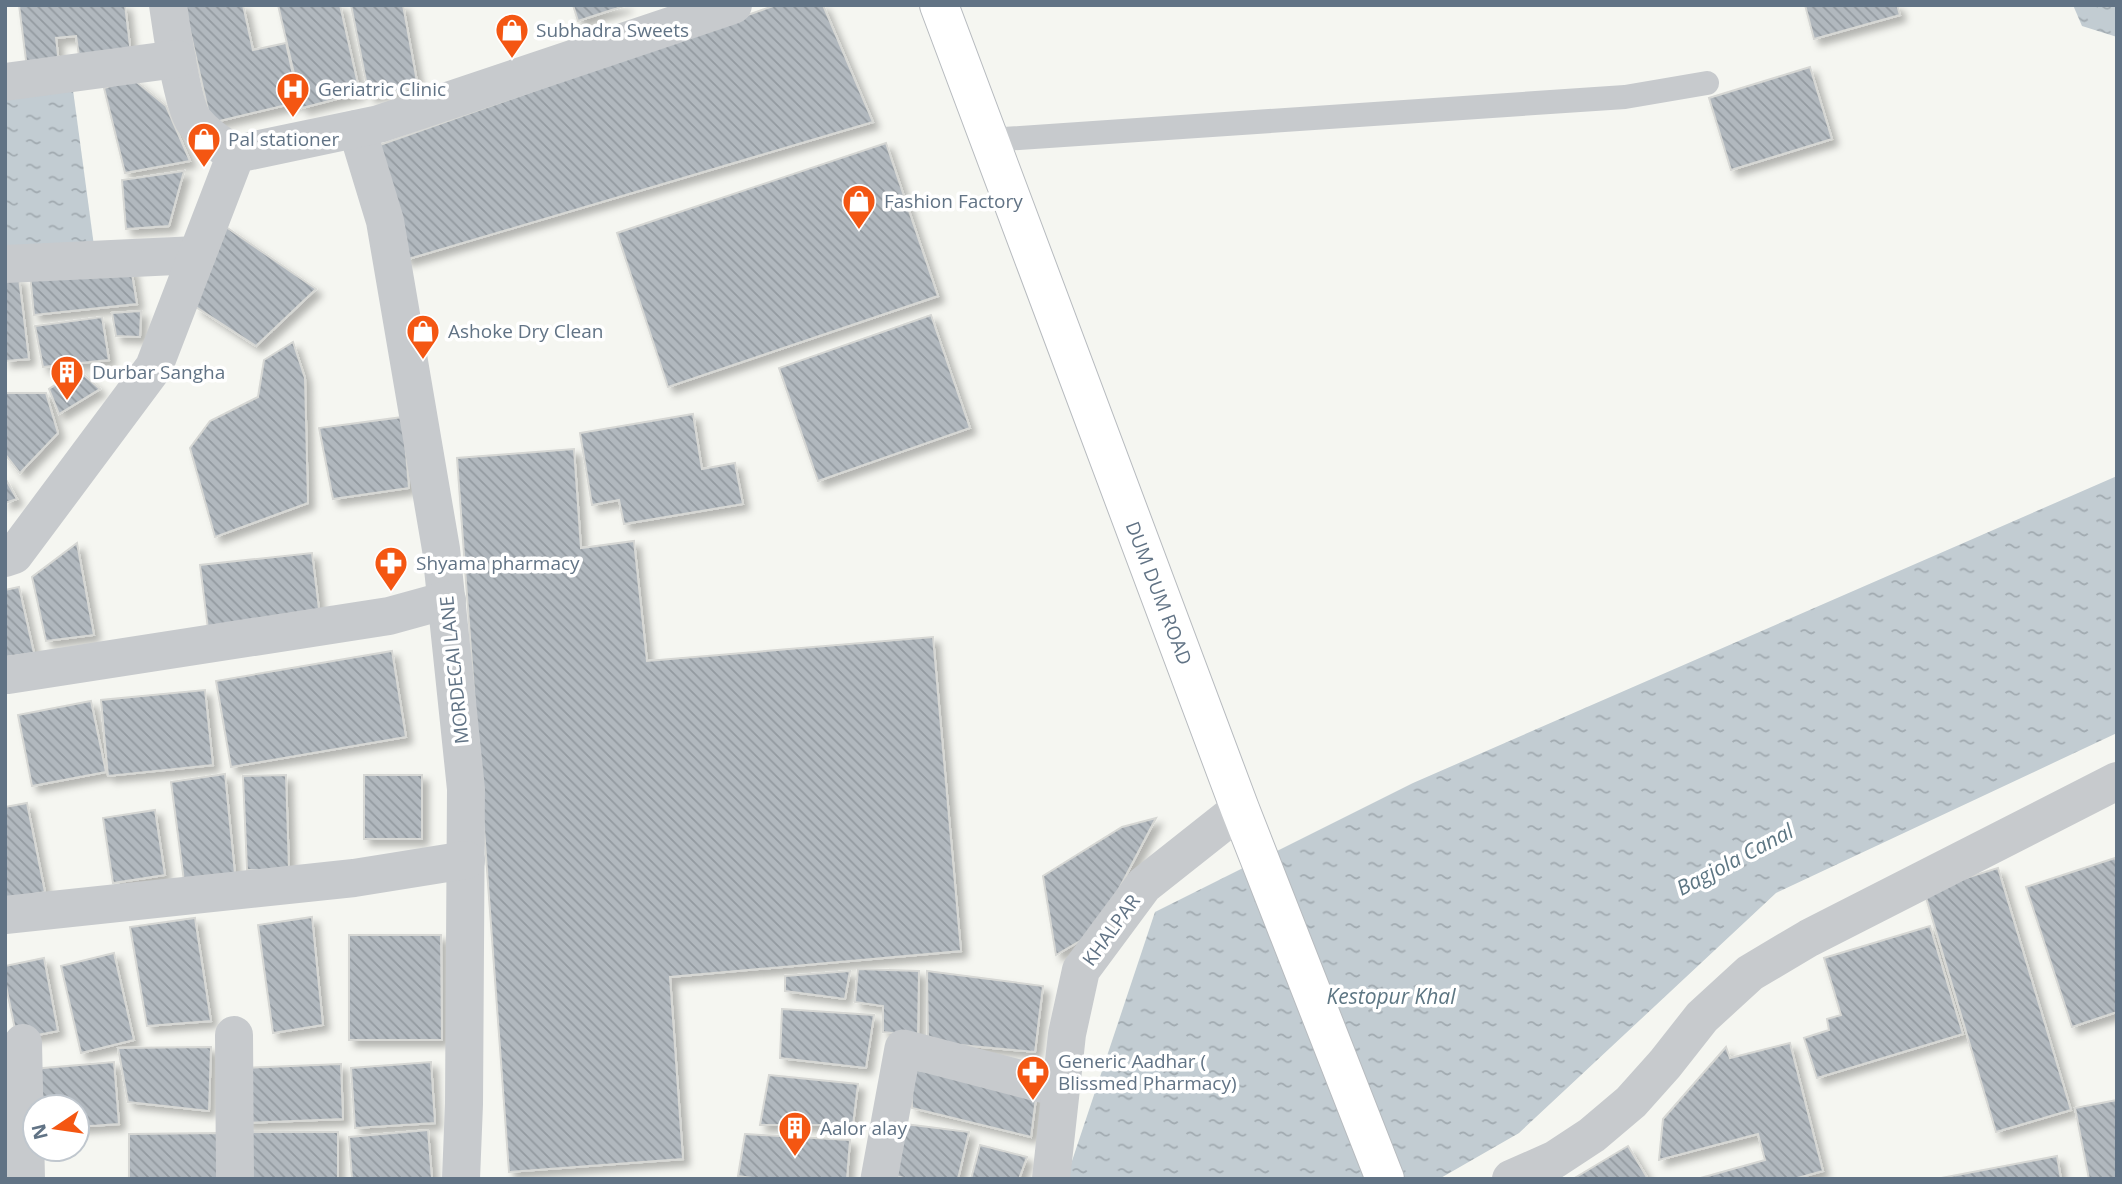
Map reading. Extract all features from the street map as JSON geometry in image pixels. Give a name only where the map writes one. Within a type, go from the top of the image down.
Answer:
[{"type":"main road","name":"DUM DUM ROAD","points":[[939,5],[1240,809],[1385,1179]]},
{"type":"street","points":[[168,5],[177,59],[192,119],[215,142],[236,154],[379,124],[733,5]]},
{"type":"street","points":[[5,82],[177,59]]},
{"type":"street","name":"MORDECAI LANE","points":[[358,129],[385,221],[442,549],[466,789],[461,1179]]},
{"type":"street","points":[[5,558],[14,555],[153,367],[236,154]]},
{"type":"street","points":[[5,264],[197,255]]},
{"type":"street","points":[[8,675],[389,616],[447,600]]},
{"type":"street","points":[[1511,1179],[1554,1160],[1592,1135],[1631,1102],[1702,1017],[1749,973],[1809,938],[2117,781]]},
{"type":"street","name":"KHALPAR","points":[[1051,1179],[1067,1034],[1081,970],[1144,885],[1240,809]]},
{"type":"street","points":[[5,915],[354,878],[466,860]]},
{"type":"street","points":[[234,1035],[235,1179]]},
{"type":"street","points":[[23,1043],[26,1179]]},
{"type":"street","points":[[879,1179],[903,1048],[1061,1089]]},
{"type":"lane","points":[[989,140],[1625,97],[1707,83]]},
{"type":"water","points":[[2073,5],[2117,5],[2117,37],[2082,26]]},
{"type":"water","points":[[73,90],[94,246],[5,249],[5,99]]},
{"type":"water","name":"Kestopur Khal","points":[[2117,476],[2117,733],[1776,893],[1519,1133],[1439,1179],[1066,1179],[1155,912],[1413,783]]},
{"type":"building","points":[[19,5],[125,5],[132,62],[81,69],[76,36],[56,38],[60,72],[28,76]]},
{"type":"building","points":[[184,5],[243,5],[253,50],[286,43],[299,102],[211,123]]},
{"type":"building","points":[[278,5],[340,5],[360,93],[302,108]]},
{"type":"building","points":[[351,5],[403,5],[418,87],[369,96]]},
{"type":"building","points":[[573,5],[627,5],[578,21]]},
{"type":"building","points":[[776,5],[823,5],[873,122],[405,260],[377,146]]},
{"type":"building","points":[[1805,5],[1897,5],[1900,15],[1814,39]]},
{"type":"building","points":[[1810,67],[1832,139],[1731,170],[1709,98]]},
{"type":"building","points":[[133,79],[166,106],[190,161],[125,173],[104,88]]},
{"type":"building","points":[[886,143],[938,296],[668,387],[617,233]]},
{"type":"building","points":[[184,171],[169,226],[126,229],[122,180]]},
{"type":"building","points":[[226,227],[316,289],[256,346],[196,307]]},
{"type":"building","points":[[131,268],[137,304],[34,315],[30,274]]},
{"type":"building","points":[[19,278],[29,359],[5,361],[5,280]]},
{"type":"building","points":[[141,311],[140,337],[116,336],[112,313]]},
{"type":"building","points":[[931,315],[970,428],[818,481],[779,368]]},
{"type":"building","points":[[102,317],[109,360],[43,367],[35,326]]},
{"type":"building","points":[[293,342],[305,378],[308,503],[215,537],[190,448],[210,421],[258,397],[264,360]]},
{"type":"building","name":"Durbar Sangha","points":[[78,370],[100,389],[59,414],[49,389]]},
{"type":"building","points":[[5,393],[46,393],[58,433],[20,473],[5,454]]},
{"type":"building","points":[[693,414],[702,469],[735,463],[743,504],[624,524],[619,500],[592,505],[580,433]]},
{"type":"building","points":[[403,417],[409,488],[333,499],[319,428]]},
{"type":"building","points":[[574,449],[581,548],[634,541],[647,661],[933,637],[961,951],[670,977],[683,1159],[509,1172],[457,458]]},
{"type":"building","points":[[5,478],[17,499],[5,503]]},
{"type":"building","points":[[77,543],[94,635],[46,641],[32,577]]},
{"type":"building","points":[[312,553],[321,625],[209,637],[200,565]]},
{"type":"building","points":[[19,587],[34,653],[5,657],[5,590]]},
{"type":"building","points":[[392,651],[406,737],[231,767],[216,681]]},
{"type":"building","points":[[205,690],[213,765],[108,776],[101,700]]},
{"type":"building","points":[[91,701],[106,772],[32,786],[18,715]]},
{"type":"building","points":[[225,774],[235,874],[184,881],[171,782]]},
{"type":"building","points":[[286,775],[289,870],[247,870],[243,776]]},
{"type":"building","points":[[364,775],[422,775],[422,839],[364,839]]},
{"type":"building","points":[[27,803],[45,892],[5,899],[5,807]]},
{"type":"building","points":[[155,810],[165,875],[113,883],[103,818]]},
{"type":"building","points":[[1156,818],[1097,931],[1056,955],[1043,876],[1122,827]]},
{"type":"building","points":[[2115,858],[2117,1012],[2072,1027],[2026,887]]},
{"type":"building","points":[[1998,868],[2071,1110],[1996,1132],[1924,891]]},
{"type":"building","points":[[312,917],[323,1025],[273,1033],[258,925]]},
{"type":"building","points":[[195,918],[211,1021],[147,1026],[130,927]]},
{"type":"building","points":[[1930,926],[1963,1034],[1817,1078],[1804,1038],[1829,1030],[1827,1019],[1841,1015],[1824,958]]},
{"type":"building","points":[[349,935],[441,935],[442,1040],[349,1040]]},
{"type":"building","points":[[114,953],[134,1040],[81,1053],[61,966]]},
{"type":"building","points":[[44,958],[58,1031],[17,1039],[5,981],[5,966]]},
{"type":"building","points":[[858,969],[919,971],[918,1036],[883,1032],[883,1006],[855,1002]]},
{"type":"building","points":[[850,971],[845,999],[785,991],[785,976]]},
{"type":"building","points":[[927,971],[1043,986],[1035,1052],[928,1042]]},
{"type":"building","points":[[782,1009],[874,1015],[866,1068],[780,1058]]},
{"type":"building","points":[[1790,1043],[1823,1171],[1794,1179],[1697,1179],[1765,1160],[1758,1134],[1659,1160],[1663,1119],[1726,1047],[1730,1058]]},
{"type":"building","points":[[211,1047],[209,1111],[128,1102],[118,1048]]},
{"type":"building","points":[[114,1062],[119,1124],[91,1126],[91,1093],[34,1093],[32,1069]]},
{"type":"building","points":[[431,1062],[435,1123],[355,1128],[351,1068]]},
{"type":"building","points":[[341,1064],[343,1119],[244,1123],[242,1068]]},
{"type":"building","points":[[911,1069],[1037,1090],[1031,1137],[912,1108]]},
{"type":"building","points":[[769,1075],[858,1084],[853,1125],[760,1125]]},
{"type":"building","points":[[2117,1100],[2117,1179],[2089,1179],[2075,1108]]},
{"type":"building","points":[[905,1124],[969,1132],[958,1179],[908,1179],[896,1176]]},
{"type":"building","points":[[428,1130],[432,1179],[352,1179],[349,1137]]},
{"type":"building","points":[[242,1132],[338,1132],[338,1179],[241,1179]]},
{"type":"building","points":[[222,1133],[223,1179],[129,1179],[129,1134]]},
{"type":"building","name":"Aalor alay","points":[[745,1134],[850,1140],[847,1179],[759,1179],[738,1176]]},
{"type":"building","points":[[980,1145],[1027,1157],[1019,1179],[971,1179]]},
{"type":"building","points":[[1628,1146],[1648,1179],[1573,1179]]},
{"type":"building","points":[[2057,1156],[2061,1179],[1936,1179]]},
{"type":"place","name":"Subhadra Sweets","points":[[512,60]]},
{"type":"place","name":"Geriatric Clinic","points":[[293,119]]},
{"type":"place","name":"Pal stationer","points":[[204,169]]},
{"type":"place","name":"Fashion Factory","points":[[859,231]]},
{"type":"place","name":"Ashoke Dry Clean","points":[[423,361]]},
{"type":"place","name":"Durbar Sangha","points":[[67,402]]},
{"type":"place","name":"Shyama pharmacy","points":[[391,593]]},
{"type":"place","name":"Generic Aadhar ( Blissmed Pharmacy)","points":[[1033,1102]]},
{"type":"place","name":"Aalor alay","points":[[795,1158]]},
{"type":"water label","name":"Bagjola Canal","points":[[1735,860]]}]
